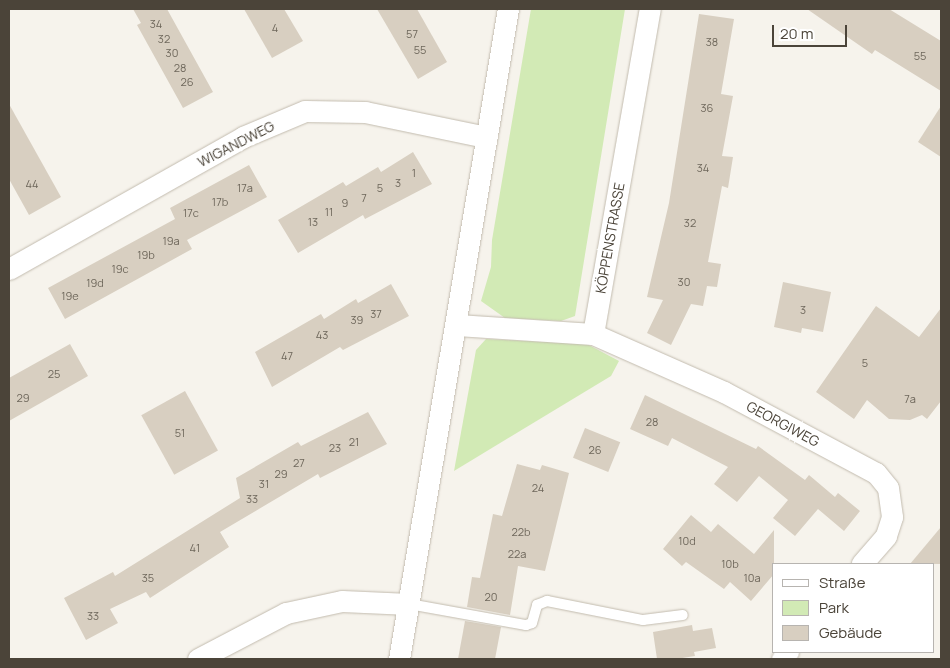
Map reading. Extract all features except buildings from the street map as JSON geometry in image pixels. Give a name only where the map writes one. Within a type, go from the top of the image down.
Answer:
[{"type":"street","points":[[400,659],[508,9]]},
{"type":"street","name":"KÖPPENSTRASSE","points":[[593,334],[650,9]]},
{"type":"street","name":"WIGANDWEG","points":[[9,269],[242,138],[305,111],[365,112],[486,137]]},
{"type":"street","points":[[457,325],[593,334]]},
{"type":"street","name":"GEORGIWEG","points":[[593,334],[724,392],[876,474],[888,488],[892,518],[886,536],[863,563]]},
{"type":"street","points":[[198,659],[286,612],[342,602],[409,604]]},
{"type":"lane","points":[[409,604],[526,625],[532,623],[537,605],[547,600],[643,620],[683,615]]},
{"type":"green space","points":[[531,9],[625,9],[575,316],[561,321],[505,318],[481,301],[491,267],[492,240]]},
{"type":"green space","points":[[486,339],[587,344],[619,361],[611,376],[454,471],[476,350]]}]
